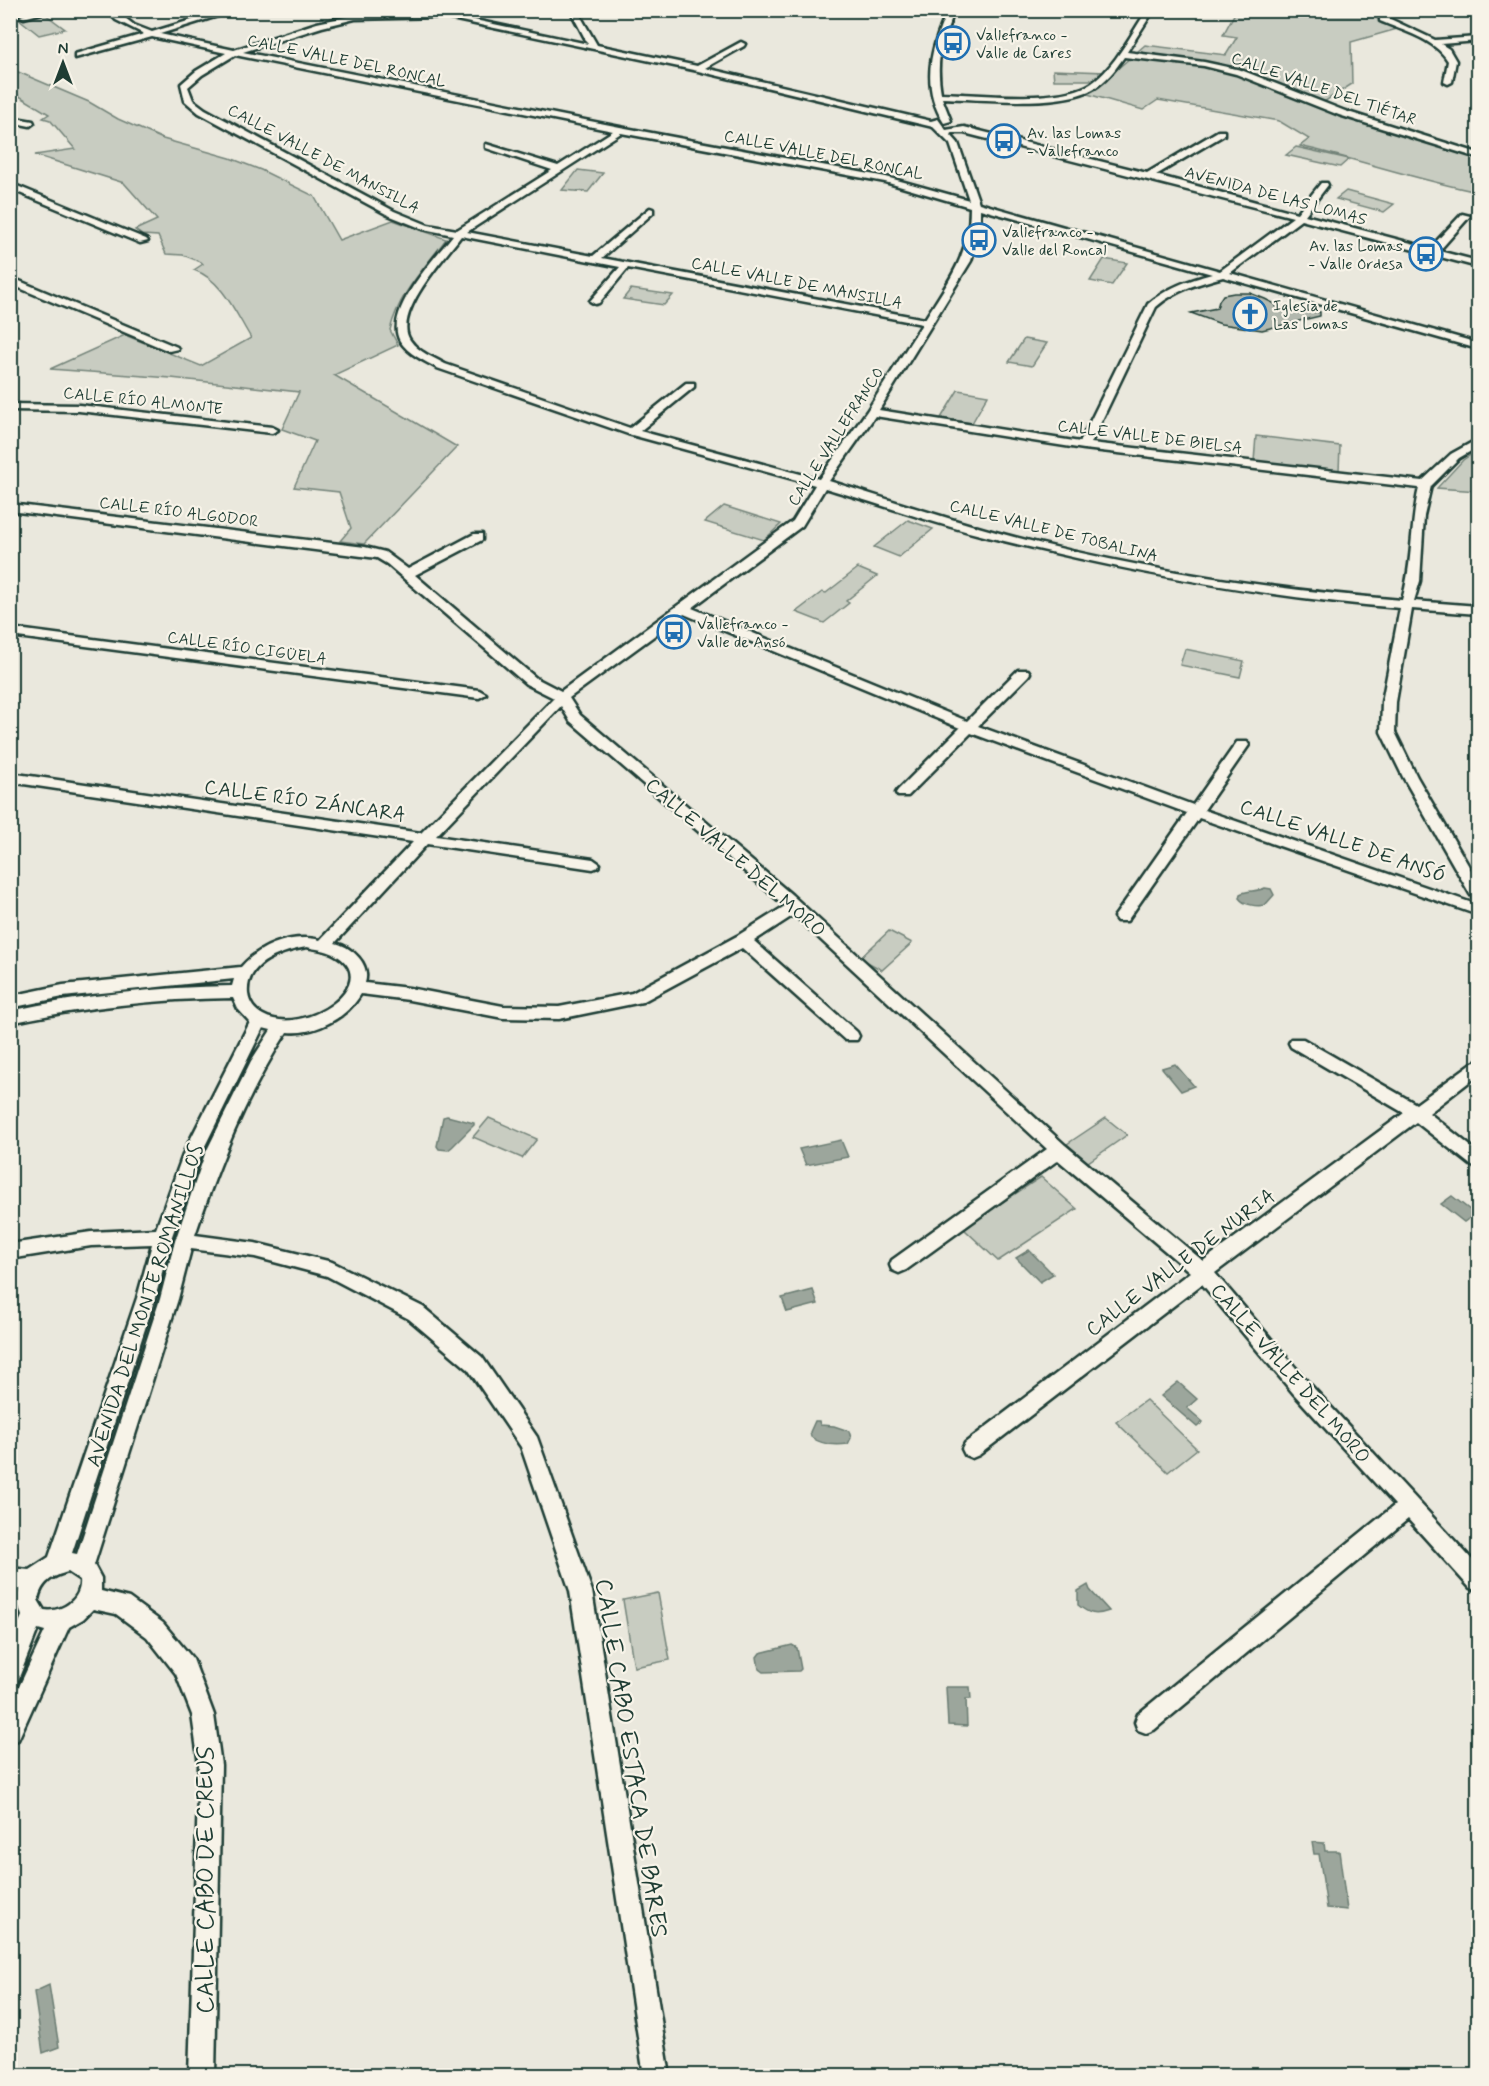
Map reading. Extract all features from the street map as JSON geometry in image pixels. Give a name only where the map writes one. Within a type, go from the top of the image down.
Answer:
[{"type":"street","points":[[24,16],[50,10]]},
{"type":"street","name":"CALLE VALLE DEL RONCAL","points":[[110,10],[114,18],[153,34],[191,45],[930,190],[975,206],[1479,346]]},
{"type":"street","name":"CALLE VALLE DEL RONCAL","points":[[78,56],[234,10]]},
{"type":"street","points":[[573,10],[594,47]]},
{"type":"street","points":[[940,120],[932,66],[934,52],[952,10]]},
{"type":"street","points":[[938,95],[1028,97],[1080,93],[1096,85],[1121,54],[1151,10]]},
{"type":"street","points":[[234,52],[294,32],[355,17],[442,15],[698,69],[920,120],[940,120],[965,132]]},
{"type":"street","points":[[1383,19],[1434,42],[1446,51],[1452,61],[1448,82]]},
{"type":"street","points":[[1434,42],[1479,39]]},
{"type":"street","points":[[698,69],[741,44]]},
{"type":"street","name":"CALLE VALLE DE MANSILLA","points":[[234,52],[199,73],[184,86],[189,101],[403,219],[426,227],[927,322]]},
{"type":"street","name":"CALLE VALLE DEL TIÉTAR","points":[[1121,54],[1204,64],[1239,72],[1342,113],[1479,156]]},
{"type":"street","points":[[10,119],[30,123]]},
{"type":"street","name":"CALLE VALLEFRANCO","points":[[325,944],[562,697],[798,523],[822,483],[872,412],[966,261],[975,230],[975,206],[954,142],[940,120]]},
{"type":"street","name":"CALLE VALLE DE TOBALINA","points":[[620,130],[459,233],[407,303],[400,327],[405,341],[416,352],[441,366],[632,432],[822,483],[1001,537],[1168,575],[1315,597],[1479,610]]},
{"type":"street","name":"AVENIDA DE LAS LOMAS","points":[[948,135],[965,132],[992,137],[1479,264]]},
{"type":"street","name":"AVENIDA DE LAS LOMAS","points":[[1148,176],[1221,133]]},
{"type":"street","points":[[489,146],[558,169]]},
{"type":"street","points":[[1084,446],[1152,306],[1167,293],[1187,284],[1221,275],[1299,217],[1324,185]]},
{"type":"street","points":[[10,186],[143,241]]},
{"type":"street","points":[[596,258],[650,211]]},
{"type":"street","points":[[1432,252],[1466,216]]},
{"type":"street","points":[[595,301],[627,264]]},
{"type":"street","points":[[10,280],[173,349]]},
{"type":"street","points":[[632,432],[690,385]]},
{"type":"street","name":"CALLE RÍO ALMONTE","points":[[10,407],[79,408],[272,430]]},
{"type":"street","name":"CALLE VALLE DE BIELSA","points":[[872,412],[1084,446],[1425,485]]},
{"type":"street","points":[[1479,442],[1455,456],[1425,485],[1418,516],[1414,581],[1407,603],[1389,702],[1388,732],[1410,777],[1479,894]]},
{"type":"street","name":"CALLE RÍO ALGODOR","points":[[10,507],[343,548]]},
{"type":"street","points":[[408,574],[478,537]]},
{"type":"street","name":"CALLE VALLE DEL MORO","points":[[343,548],[381,555],[408,574],[531,681],[562,697],[575,718],[795,907],[1059,1150],[1203,1272],[1300,1387],[1479,1581]]},
{"type":"street","name":"CALLE VALLE DE ANSÓ","points":[[683,609],[969,727],[1194,811],[1479,910]]},
{"type":"street","name":"CALLE RÍO CIGÜELA","points":[[10,632],[479,694]]},
{"type":"street","points":[[903,793],[1023,672]]},
{"type":"street","points":[[1122,917],[1242,745]]},
{"type":"street","name":"CALLE RÍO ZÁNCARA","points":[[10,777],[593,864]]},
{"type":"street","points":[[357,988],[409,994],[503,1012],[559,1013],[636,998],[743,940],[795,907]]},
{"type":"street","points":[[743,940],[850,1036]]},
{"type":"street","points":[[307,942],[325,944],[341,950],[353,960],[359,973],[357,988],[352,999],[329,1017],[298,1026],[282,1026],[259,1020],[244,1008],[238,992],[245,972],[263,956],[288,945],[307,942]]},
{"type":"street","points":[[10,1002],[63,990],[245,972]]},
{"type":"street","points":[[10,1017],[62,1005],[126,997],[190,992],[238,992]]},
{"type":"street","name":"AVENIDA DEL MONTE ROMANILLOS","points":[[58,1563],[146,1298],[163,1236],[193,1152],[259,1020]]},
{"type":"street","name":"AVENIDA DEL MONTE ROMANILLOS","points":[[83,1567],[169,1299],[184,1241],[214,1154],[259,1061],[282,1026]]},
{"type":"street","points":[[1297,1043],[1417,1113],[1479,1161]]},
{"type":"street","name":"CALLE VALLE DE NURIA","points":[[972,1449],[1203,1272],[1479,1067]]},
{"type":"street","points":[[899,1265],[1059,1150]]},
{"type":"street","points":[[10,1252],[91,1239],[163,1236]]},
{"type":"street","name":"CALLE CABO ESTACA DE BARES","points":[[184,1241],[255,1250],[332,1270],[416,1313],[475,1363],[530,1443],[581,1591],[657,2076]]},
{"type":"street","points":[[1146,1722],[1409,1506]]},
{"type":"street","points":[[68,1562],[83,1567],[91,1580],[88,1598],[72,1615],[50,1622],[33,1615],[26,1599],[33,1581],[44,1570],[58,1563],[68,1562]]},
{"type":"street","points":[[10,1578],[33,1581]]},
{"type":"street","name":"CALLE CABO DE CREUS","points":[[88,1598],[121,1605],[155,1630],[185,1667],[202,1715],[210,1765],[202,2076]]},
{"type":"street","points":[[10,1672],[33,1615]]},
{"type":"street","points":[[10,1732],[61,1620]]},
{"type":"shaded area","points":[[1236,11],[1365,11],[1397,29],[1351,42],[1352,84],[1322,103],[1401,131],[1478,154],[1478,192],[1300,146],[1309,139],[1279,121],[1158,100],[1143,110],[1084,93],[1100,84],[1145,45],[1226,55],[1237,37],[1223,35]]},
{"type":"shaded area","points":[[45,14],[65,29],[39,35],[19,19]]},
{"type":"shaded area","points":[[11,69],[89,102],[118,119],[163,139],[230,158],[261,170],[314,196],[339,240],[393,220],[446,239],[399,304],[390,330],[398,345],[334,375],[457,447],[364,544],[340,541],[351,528],[339,492],[294,487],[315,441],[282,429],[299,392],[171,378],[50,369],[125,335],[201,366],[251,338],[221,290],[213,281],[194,270],[203,264],[201,262],[183,255],[166,254],[158,236],[142,235],[135,230],[157,220],[124,183],[35,155],[75,149],[50,120],[43,118],[49,114],[11,91]]},
{"type":"shaded area","points":[[1053,70],[1104,72],[1091,80],[1054,80]]},
{"type":"shaded area","points":[[1296,147],[1349,159],[1340,167],[1286,155]]},
{"type":"shaded area","points":[[578,170],[603,173],[588,192],[562,190]]},
{"type":"shaded area","points":[[1346,191],[1394,204],[1384,212],[1336,199]]},
{"type":"shaded area","points":[[1104,259],[1127,263],[1112,285],[1090,281]]},
{"type":"shaded area","points":[[631,289],[673,295],[664,305],[623,299]]},
{"type":"shaded area","points":[[1024,339],[1047,343],[1032,366],[1009,362]]},
{"type":"shaded area","points":[[958,390],[988,395],[972,423],[941,418]]},
{"type":"shaded area","points":[[1256,436],[1340,446],[1339,471],[1254,461]]},
{"type":"shaded area","points":[[1478,450],[1478,491],[1437,488],[1463,460]]},
{"type":"shaded area","points":[[724,506],[781,524],[764,540],[705,522]]},
{"type":"shaded area","points":[[908,520],[933,529],[899,557],[874,547]]},
{"type":"shaded area","points":[[858,568],[877,576],[846,601],[849,603],[824,623],[796,612],[822,592],[826,593]]},
{"type":"shaded area","points":[[1185,649],[1244,661],[1240,677],[1180,665]]},
{"type":"shaded area","points":[[1265,888],[1271,889],[1274,895],[1265,905],[1251,905],[1239,898],[1240,894]]},
{"type":"shaded area","points":[[889,931],[912,943],[882,970],[860,958]]},
{"type":"shaded area","points":[[1175,1064],[1194,1086],[1181,1091],[1162,1068]]},
{"type":"shaded area","points":[[443,1117],[474,1123],[448,1150],[439,1149],[437,1146]]},
{"type":"shaded area","points":[[489,1118],[537,1139],[522,1158],[473,1137]]},
{"type":"shaded area","points":[[1106,1118],[1127,1135],[1088,1162],[1067,1144]]},
{"type":"shaded area","points":[[841,1140],[848,1157],[806,1165],[799,1149]]},
{"type":"shaded area","points":[[1041,1177],[1077,1209],[998,1261],[963,1228]]},
{"type":"shaded area","points":[[1452,1196],[1475,1214],[1464,1222],[1441,1204]]},
{"type":"shaded area","points":[[1029,1250],[1053,1274],[1040,1282],[1016,1258]]},
{"type":"shaded area","points":[[813,1290],[818,1304],[787,1312],[782,1298]]},
{"type":"shaded area","points":[[1178,1382],[1197,1399],[1187,1408],[1203,1422],[1197,1427],[1161,1396]]},
{"type":"shaded area","points":[[1146,1400],[1197,1449],[1168,1472],[1116,1422]]},
{"type":"shaded area","points":[[815,1421],[819,1421],[820,1425],[834,1426],[849,1431],[851,1438],[848,1444],[828,1444],[811,1437],[810,1432]]},
{"type":"shaded area","points":[[1088,1585],[1109,1611],[1092,1613],[1078,1605],[1078,1591]]},
{"type":"shaded area","points":[[658,1593],[670,1660],[634,1667],[623,1600]]},
{"type":"shaded area","points":[[792,1645],[797,1648],[801,1669],[799,1671],[763,1672],[759,1669],[757,1657],[760,1653]]},
{"type":"shaded area","points":[[946,1687],[970,1687],[971,1699],[966,1699],[967,1726],[948,1725]]},
{"type":"shaded area","points":[[1312,1842],[1324,1843],[1325,1851],[1339,1851],[1347,1910],[1327,1908],[1319,1854],[1314,1854]]},
{"type":"shaded area","points":[[49,1985],[59,2047],[43,2053],[34,1992]]},
{"type":"building","name":"Iglesia de Las Lomas","points":[[1250,293],[1265,299],[1275,304],[1279,311],[1320,312],[1320,316],[1262,330],[1221,324],[1191,313],[1217,308],[1223,295]]},
{"type":"place","name":"Vallefranco - Valle de Cares","points":[[953,43]]},
{"type":"place","name":"Av. las Lomas - Vallefranco","points":[[1004,141]]},
{"type":"place","name":"Vallefranco - Valle del Roncal","points":[[979,240]]},
{"type":"place","name":"Av. las Lomas - Valle Ordesa","points":[[1426,254]]},
{"type":"place","name":"Iglesia de Las Lomas","points":[[1250,314]]},
{"type":"place","name":"Vallefranco - Valle de Ansó","points":[[674,632]]}]
